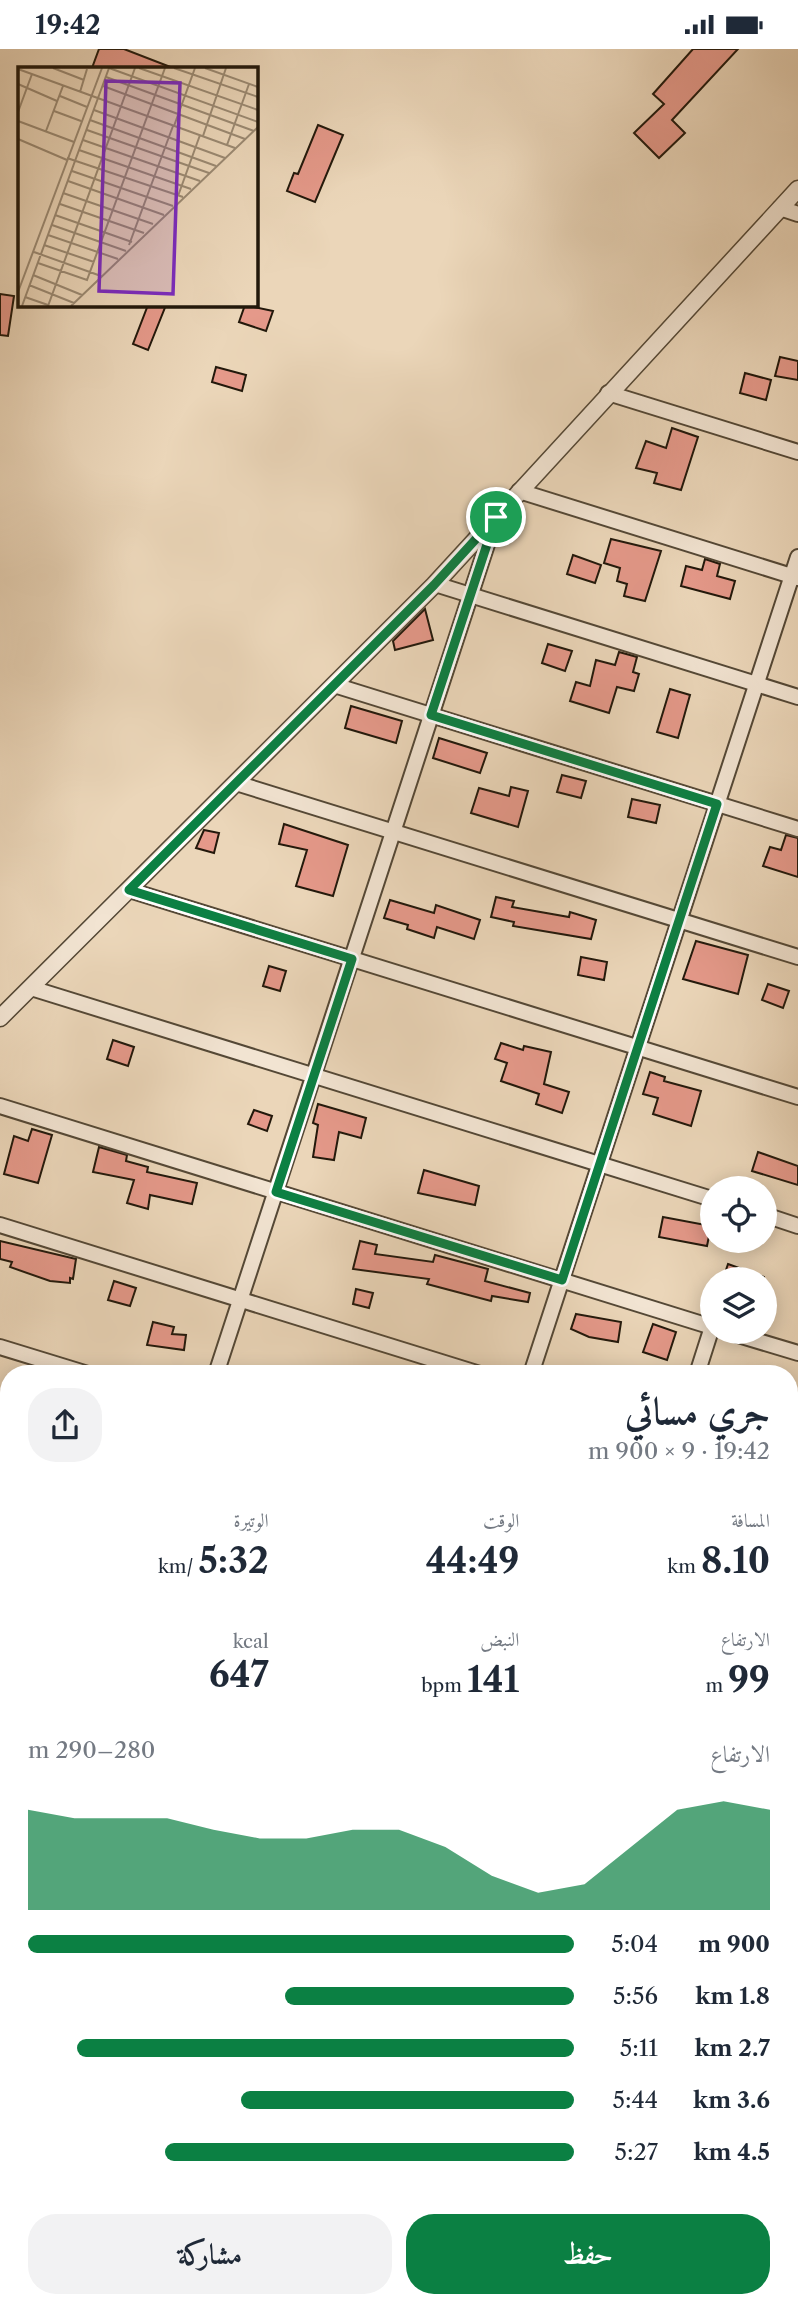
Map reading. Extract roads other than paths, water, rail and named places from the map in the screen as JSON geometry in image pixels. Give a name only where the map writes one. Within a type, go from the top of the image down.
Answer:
[{"type":"street","points":[[0,1018],[435,584],[798,189]]},
{"type":"street","points":[[779,208],[798,214]]},
{"type":"street","points":[[608,393],[798,452]]},
{"type":"street","points":[[519,491],[795,577]]},
{"type":"street","points":[[219,1365],[496,517]]},
{"type":"street","points":[[534,1365],[717,804],[795,577],[798,557]]},
{"type":"street","points":[[435,584],[798,697]]},
{"type":"street","points":[[334,685],[798,829]]},
{"type":"street","points":[[236,783],[798,957]]},
{"type":"street","points":[[129,890],[798,1097]]},
{"type":"street","points":[[31,988],[700,1195]]},
{"type":"street","points":[[0,1106],[700,1323]]},
{"type":"street","points":[[777,1219],[798,1226]]},
{"type":"street","points":[[0,1225],[451,1365]]},
{"type":"street","points":[[700,1365],[707,1344]]},
{"type":"street","points":[[774,1344],[797,1350]]},
{"type":"street","points":[[0,1347],[59,1365]]}]
